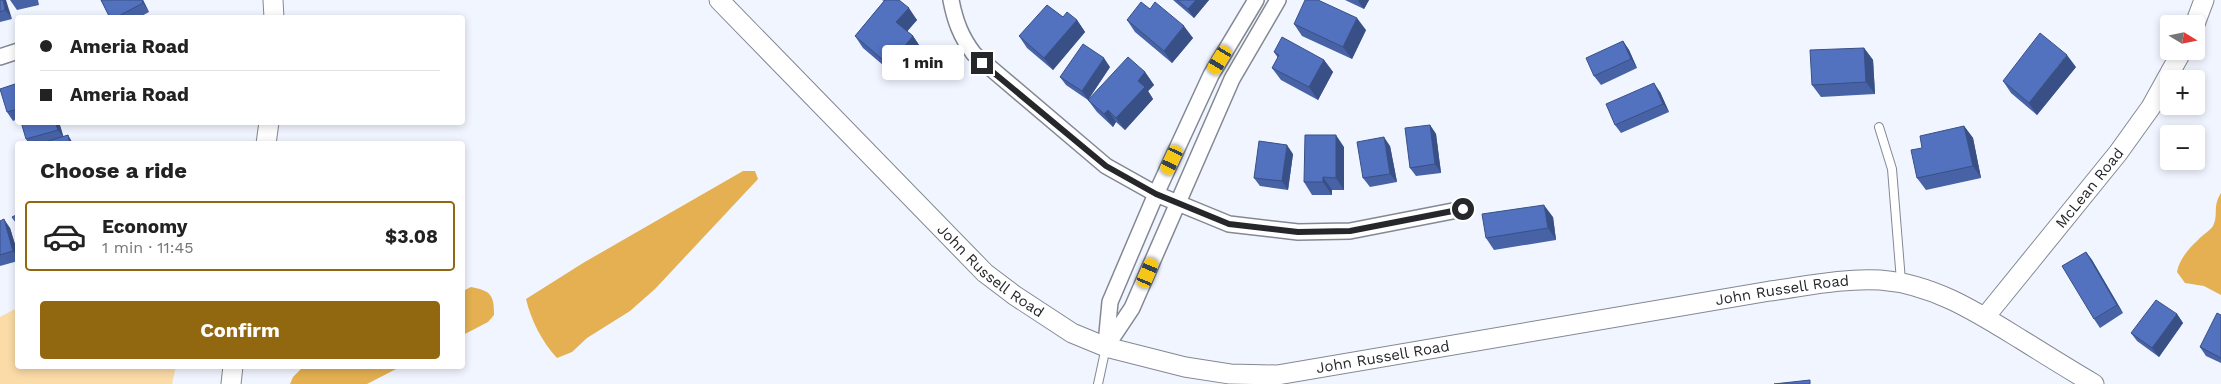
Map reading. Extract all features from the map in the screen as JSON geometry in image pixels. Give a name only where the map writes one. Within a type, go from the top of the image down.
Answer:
[{"type":"street","points":[[272,0],[274,15]]},
{"type":"street","name":"John Russell Road","points":[[719,0],[985,273],[1072,333],[1106,347],[1185,367],[1230,374],[1277,375],[1790,288],[1849,280],[1880,280],[1902,283],[1935,292],[1985,317],[2094,384]]},
{"type":"street","points":[[951,0],[955,20],[960,32],[982,63],[1106,166],[1156,194],[1229,224],[1298,232],[1350,231],[1463,209]]},
{"type":"street","points":[[1106,347],[1110,302],[1156,194],[1211,75],[1256,0]]},
{"type":"street","points":[[1106,347],[1132,308],[1232,79],[1278,0]]},
{"type":"street","points":[[2198,15],[2204,0]]},
{"type":"street","points":[[0,57],[15,53]]},
{"type":"street","name":"McLean Road","points":[[1985,317],[2118,153],[2151,107],[2177,60]]},
{"type":"street","points":[[266,141],[269,125]]},
{"type":"street","points":[[231,384],[233,369]]},
{"type":"lane","points":[[1879,127],[1892,169],[1902,283]]},
{"type":"lane","points":[[1098,384],[1106,347]]},
{"type":"shaded area","points":[[743,171],[755,171],[758,179],[655,289],[630,311],[587,338],[572,352],[557,358],[538,330],[526,299],[583,263]]},
{"type":"shaded area","points":[[2221,193],[2221,295],[2204,286],[2185,283],[2177,272],[2188,250],[2213,226],[2216,218],[2217,202]]},
{"type":"shaded area","points":[[471,287],[487,292],[492,298],[494,315],[488,322],[465,334],[465,290]]},
{"type":"shaded area","points":[[15,309],[15,369],[175,369],[172,384],[0,384],[0,317]]},
{"type":"shaded area","points":[[301,369],[396,369],[367,384],[290,384],[293,377]]},
{"type":"building","points":[[0,0],[3,0],[5,10],[0,12]]},
{"type":"building","points":[[101,0],[142,0],[143,3],[121,15],[108,15]]},
{"type":"building","points":[[885,0],[899,0],[909,8],[896,22],[913,36],[889,65],[855,36]]},
{"type":"building","points":[[1177,0],[1196,0],[1188,9]]},
{"type":"building","points":[[1305,0],[1318,0],[1357,18],[1343,47],[1294,24]]},
{"type":"building","points":[[1141,2],[1150,9],[1155,2],[1184,26],[1164,51],[1127,20]]},
{"type":"building","points":[[1047,5],[1063,17],[1067,12],[1077,20],[1044,58],[1019,36]]},
{"type":"building","points":[[2040,33],[2067,55],[2029,103],[2003,81]]},
{"type":"building","points":[[1282,37],[1324,60],[1309,87],[1272,68],[1279,55],[1274,52]]},
{"type":"building","points":[[1623,41],[1631,59],[1594,76],[1586,58]]},
{"type":"building","points":[[1083,44],[1104,58],[1082,91],[1060,77]]},
{"type":"building","points":[[1864,48],[1866,82],[1812,85],[1810,50]]},
{"type":"building","points":[[1128,57],[1145,72],[1138,81],[1145,87],[1116,118],[1108,110],[1104,114],[1088,100]]},
{"type":"building","points":[[1654,83],[1663,104],[1615,125],[1606,104]]},
{"type":"building","points":[[15,84],[15,110],[7,112],[0,89]]},
{"type":"building","points":[[22,125],[56,125],[58,130],[26,139]]},
{"type":"building","points":[[1430,125],[1435,164],[1410,168],[1405,128]]},
{"type":"building","points":[[1964,126],[1973,166],[1917,178],[1911,150],[1922,148],[1920,136]]},
{"type":"building","points":[[68,135],[69,141],[49,141]]},
{"type":"building","points":[[1305,135],[1336,135],[1336,178],[1323,177],[1323,182],[1304,182]]},
{"type":"building","points":[[1384,137],[1390,174],[1363,178],[1357,142]]},
{"type":"building","points":[[1259,141],[1287,145],[1282,181],[1254,178]]},
{"type":"building","points":[[1544,205],[1548,228],[1486,238],[1482,214]]},
{"type":"building","points":[[4,219],[13,251],[0,255],[0,221]]},
{"type":"building","points":[[2086,252],[2117,305],[2094,319],[2062,266]]},
{"type":"building","points":[[2156,300],[2177,314],[2152,348],[2131,333]]},
{"type":"building","points":[[2217,313],[2221,315],[2221,358],[2200,347]]},
{"type":"building","points":[[1810,380],[1810,384],[1774,384]]},
{"type":"route","points":[[982,63],[1106,166],[1156,194],[1229,224],[1298,232],[1350,231],[1463,209]]}]
